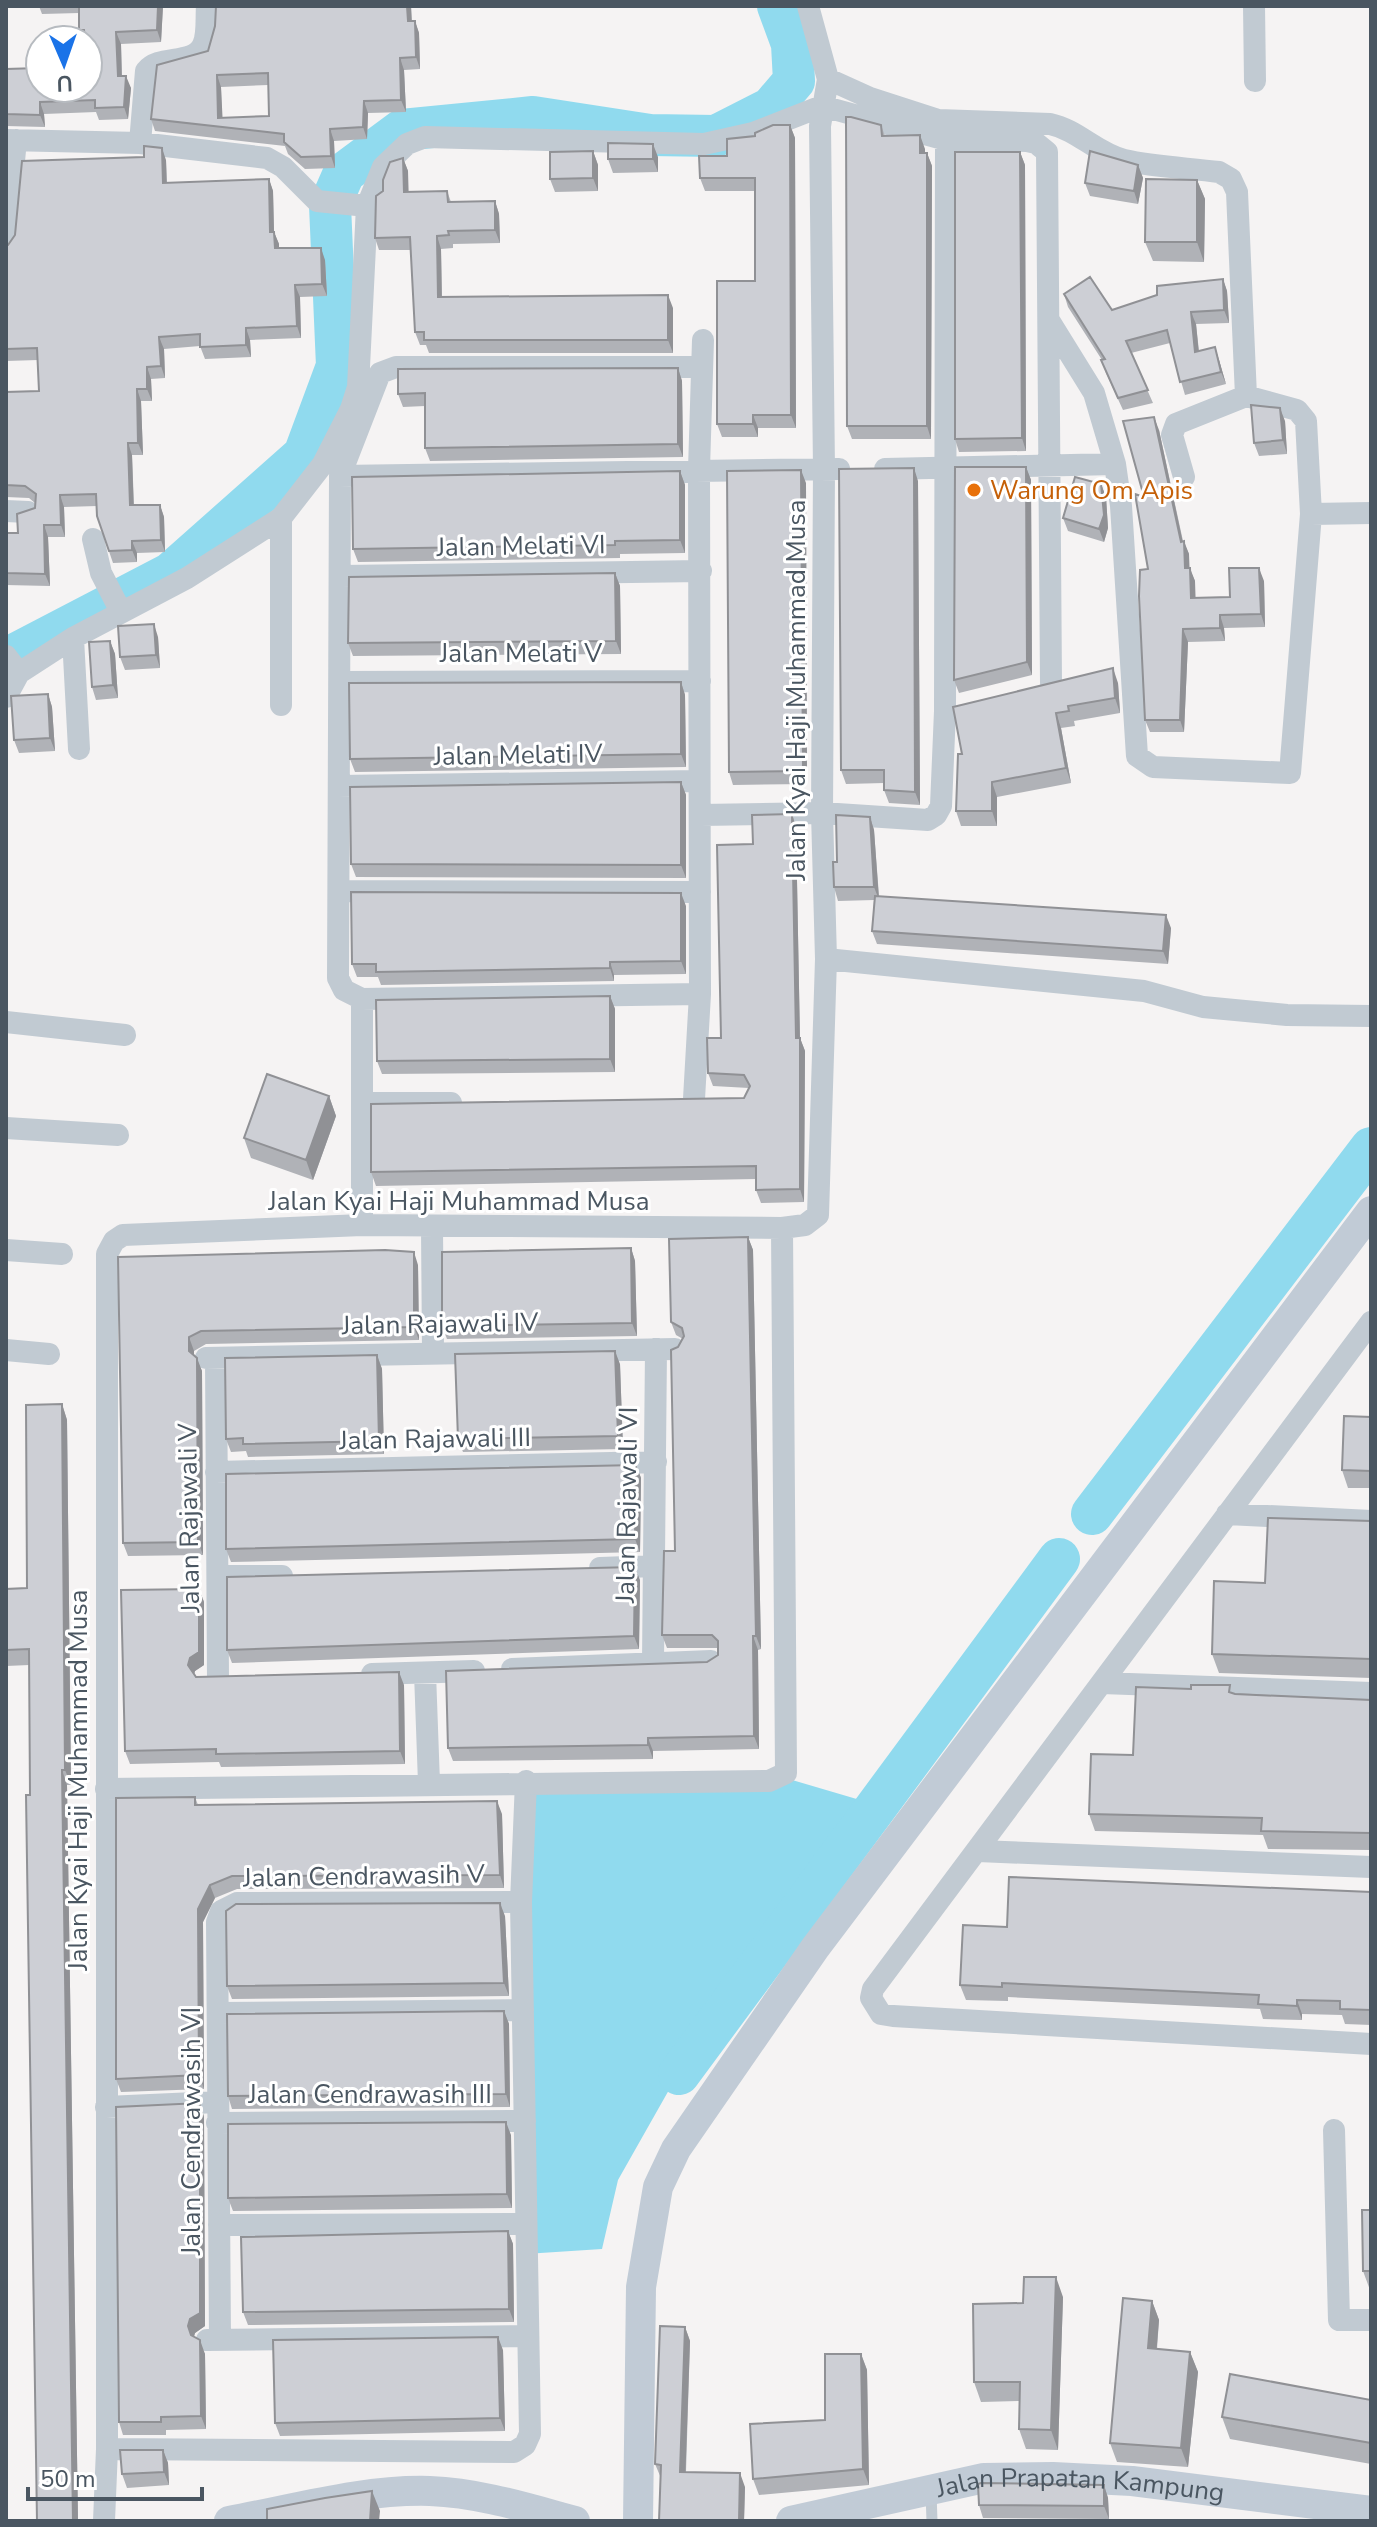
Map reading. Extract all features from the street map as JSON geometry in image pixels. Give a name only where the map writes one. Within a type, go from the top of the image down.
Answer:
[{"type":"street","points":[[140,143],[146,71],[152,64],[198,51],[204,43],[207,6]]},
{"type":"street","name":"Jalan Kyai Haji Muhammad Musa","points":[[104,2521],[106,1301],[110,1246],[123,1235],[362,1225],[432,1228],[782,1228],[810,1222],[821,1207],[826,959],[822,813],[822,106],[828,79],[808,6]]},
{"type":"street","points":[[1254,6],[1255,81]]},
{"type":"street","points":[[828,79],[870,98],[938,120],[1066,127],[1098,149],[1124,160],[1227,176],[1237,192],[1246,396]]},
{"type":"street","points":[[6,697],[12,664],[73,638],[117,603],[187,578],[281,518],[323,464],[351,409],[358,387],[356,205],[383,167],[407,144],[425,137],[704,144],[742,136],[822,106],[946,140],[1027,141],[1047,152],[1049,467],[1043,685],[1078,677]]},
{"type":"street","points":[[6,245],[11,140],[140,143],[267,158],[283,167],[306,193],[321,203],[356,205]]},
{"type":"street","points":[[701,815],[822,813],[928,820],[936,815],[941,806],[953,709],[946,469],[946,140]]},
{"type":"street","points":[[1050,322],[1094,393],[1115,464],[1137,756],[1146,764],[1290,773],[1311,514],[1303,415],[1246,396],[1176,424],[1172,435],[1184,477]]},
{"type":"street","points":[[667,1100],[702,1100],[701,815],[698,781],[700,367],[703,340]]},
{"type":"street","points":[[700,367],[388,369],[377,379],[340,476],[342,682],[338,978],[344,990],[362,999],[700,994]]},
{"type":"street","points":[[340,476],[1115,464]]},
{"type":"street","points":[[1311,514],[1371,513]]},
{"type":"street","points":[[281,518],[281,705]]},
{"type":"street","points":[[93,539],[101,573],[117,603]]},
{"type":"street","name":"Jalan Melati VI","points":[[342,576],[701,571]]},
{"type":"street","points":[[73,638],[79,749]]},
{"type":"street","points":[[1105,671],[1132,665]]},
{"type":"street","name":"Jalan Melati V","points":[[342,682],[700,681]]},
{"type":"street","name":"Jalan Melati IV","points":[[339,786],[698,781]]},
{"type":"street","points":[[339,891],[700,892]]},
{"type":"street","points":[[826,959],[1144,991],[1203,1007],[1287,1015],[1371,1016]]},
{"type":"street","points":[[362,999],[365,1103],[362,1225]]},
{"type":"street","points":[[6,1022],[125,1035]]},
{"type":"street","points":[[365,1103],[473,1103]]},
{"type":"street","points":[[6,1128],[118,1135]]},
{"type":"street","points":[[638,2521],[641,2287],[658,2187],[676,2149],[815,1948],[1371,1211]]},
{"type":"street","points":[[432,1228],[433,1351]]},
{"type":"street","points":[[106,1789],[526,1781],[769,1781],[782,1777],[789,1768],[782,1228]]},
{"type":"street","points":[[6,1250],[62,1254]]},
{"type":"street","points":[[1368,1330],[873,1989],[871,1998],[881,2014],[1371,2044]]},
{"type":"street","name":"Jalan Rajawali IV","points":[[211,1358],[433,1351],[666,1349]]},
{"type":"street","name":"Jalan Rajawali VI","points":[[653,1662],[656,1462],[666,1349]]},
{"type":"street","points":[[6,1350],[49,1354]]},
{"type":"street","name":"Jalan Rajawali V","points":[[211,1358],[220,1678]]},
{"type":"street","name":"Jalan Rajawali III","points":[[216,1472],[656,1462]]},
{"type":"street","points":[[1227,1514],[1371,1521]]},
{"type":"street","points":[[575,1569],[655,1566]]},
{"type":"street","points":[[218,1576],[309,1575]]},
{"type":"street","points":[[346,1675],[711,1661]]},
{"type":"street","points":[[425,1673],[429,1783]]},
{"type":"street","points":[[1102,1683],[1371,1693]]},
{"type":"street","points":[[106,2458],[514,2452],[525,2445],[530,2434],[525,2336],[521,1902],[526,1781]]},
{"type":"street","points":[[978,1851],[1371,1867]]},
{"type":"street","name":"Jalan Cendrawasih V","points":[[217,1922],[221,1911],[237,1903],[521,1902]]},
{"type":"street","name":"Jalan Cendrawasih VI","points":[[217,1922],[219,2225],[213,2340],[525,2336]]},
{"type":"street","points":[[218,2013],[523,2010]]},
{"type":"street","name":"Jalan Cendrawasih III","points":[[106,2107],[525,2121]]},
{"type":"street","points":[[1334,2130],[1339,2320],[1371,2320]]},
{"type":"street","points":[[219,2225],[525,2224]]},
{"type":"street","name":"Jalan Prapatan Kampung","points":[[791,2521],[852,2514],[930,2488],[984,2478],[1132,2481],[1371,2511]]},
{"type":"street","points":[[229,2521],[382,2494],[429,2491],[479,2496],[575,2521]]},
{"type":"lane","points":[[930,2488],[932,2521]]},
{"type":"water","points":[[782,1777],[877,1805],[678,2074],[618,2180],[602,2249],[525,2254],[526,1781]]},
{"type":"building","points":[[79,6],[158,6],[157,30],[116,32],[118,76],[126,76],[124,107],[95,108],[95,104],[104,104],[104,24],[79,24]]},
{"type":"building","points":[[216,6],[407,6],[408,21],[415,21],[416,57],[400,58],[401,100],[364,101],[363,127],[330,129],[331,156],[301,157],[284,142],[284,134],[151,119],[157,65],[208,51],[215,26]],"holes":[[[268,73],[269,116],[218,118],[217,75]]]},
{"type":"building","points":[[24,68],[24,104],[40,104],[40,115],[6,114],[6,69]]},
{"type":"building","points":[[846,117],[881,125],[882,136],[920,135],[920,153],[927,153],[927,426],[847,426]]},
{"type":"building","points":[[773,125],[790,125],[791,415],[753,415],[753,424],[717,424],[717,281],[755,281],[755,178],[700,178],[699,156],[727,156],[727,139],[755,136],[755,133]]},
{"type":"building","points":[[608,143],[653,144],[653,159],[608,159]]},
{"type":"building","points":[[144,146],[162,148],[163,183],[269,179],[270,232],[274,232],[275,248],[321,248],[322,284],[295,285],[297,326],[246,328],[246,345],[200,347],[200,334],[159,337],[161,366],[147,367],[147,389],[137,389],[138,443],[128,443],[130,505],[160,505],[161,540],[132,541],[132,550],[109,551],[97,516],[96,494],[60,495],[61,525],[44,525],[45,574],[6,573],[6,533],[18,533],[17,514],[35,508],[36,494],[25,486],[6,485],[6,392],[39,391],[37,348],[6,349],[6,246],[15,235],[22,161],[144,157]]},
{"type":"building","points":[[593,151],[593,178],[550,179],[550,152]]},
{"type":"building","points":[[1090,151],[1138,165],[1134,191],[1085,183]]},
{"type":"building","points":[[955,152],[1020,152],[1022,438],[955,439]]},
{"type":"building","points":[[403,158],[404,192],[447,191],[448,202],[495,201],[495,230],[448,231],[449,235],[437,236],[438,297],[668,295],[668,340],[424,340],[424,332],[415,332],[410,237],[375,238],[376,196],[383,191],[383,180],[390,162]]},
{"type":"building","points":[[1146,179],[1197,180],[1197,242],[1145,242]]},
{"type":"building","points":[[1090,277],[1112,310],[1157,295],[1157,286],[1223,279],[1224,310],[1191,312],[1195,352],[1215,347],[1221,372],[1180,382],[1167,330],[1126,341],[1148,390],[1118,398],[1101,360],[1105,359],[1064,294]]},
{"type":"building","points":[[678,368],[678,444],[425,448],[425,393],[398,394],[398,369]]},
{"type":"building","points":[[1251,405],[1280,408],[1283,440],[1254,443]]},
{"type":"building","points":[[1154,417],[1181,542],[1184,541],[1185,568],[1190,568],[1191,598],[1230,597],[1229,568],[1259,568],[1261,614],[1220,615],[1220,628],[1183,629],[1180,720],[1145,720],[1139,596],[1140,570],[1148,569],[1135,494],[1144,497],[1123,421]]},
{"type":"building","points":[[955,467],[1026,467],[1027,662],[954,680]]},
{"type":"building","points":[[914,468],[915,792],[884,790],[884,770],[841,770],[839,469]]},
{"type":"building","points":[[801,470],[803,771],[729,772],[727,471]]},
{"type":"building","points":[[680,471],[680,540],[615,541],[615,545],[353,549],[352,477]]},
{"type":"building","points":[[1075,477],[1101,484],[1104,515],[1099,529],[1063,518]]},
{"type":"building","points":[[615,573],[616,641],[348,643],[349,577]]},
{"type":"building","points":[[154,624],[156,655],[120,657],[118,626]]},
{"type":"building","points":[[110,641],[113,685],[92,687],[89,642]]},
{"type":"building","points":[[1113,668],[1115,698],[1068,706],[1069,711],[1056,713],[1066,768],[992,782],[992,811],[956,811],[958,754],[962,754],[953,707]]},
{"type":"building","points":[[681,682],[681,754],[350,759],[349,683]]},
{"type":"building","points":[[48,694],[50,738],[14,740],[11,696]]},
{"type":"building","points":[[681,782],[681,865],[351,864],[350,787]]},
{"type":"building","points":[[792,814],[796,1038],[800,1038],[800,1189],[756,1190],[756,1166],[371,1172],[371,1104],[744,1098],[750,1086],[744,1075],[708,1073],[707,1038],[721,1038],[717,845],[753,844],[752,815]]},
{"type":"building","points":[[836,815],[870,817],[874,887],[834,887]]},
{"type":"building","points":[[351,892],[681,893],[681,961],[610,962],[610,968],[376,972],[376,964],[352,964]]},
{"type":"building","points":[[875,896],[1166,915],[1163,951],[872,931]]},
{"type":"building","points":[[610,996],[610,1059],[377,1061],[376,1000]]},
{"type":"building","points":[[267,1074],[329,1096],[306,1160],[244,1138]]},
{"type":"building","points":[[748,1237],[756,1636],[753,1636],[754,1736],[648,1738],[648,1745],[448,1748],[446,1671],[707,1662],[718,1655],[718,1641],[712,1635],[662,1635],[664,1551],[675,1551],[671,1350],[678,1347],[684,1336],[682,1328],[671,1322],[669,1239]]},
{"type":"building","points":[[631,1248],[632,1323],[442,1326],[442,1252]]},
{"type":"building","points":[[385,1250],[414,1252],[414,1327],[201,1331],[189,1337],[189,1351],[197,1358],[198,1542],[123,1543],[118,1257]]},
{"type":"building","points":[[615,1351],[618,1436],[458,1439],[455,1354]]},
{"type":"building","points":[[377,1355],[379,1441],[243,1444],[243,1438],[226,1439],[225,1358]]},
{"type":"building","points":[[62,1404],[65,1770],[62,1770],[73,2521],[37,2521],[26,1795],[30,1795],[29,1649],[6,1650],[6,1589],[27,1588],[26,1405]]},
{"type":"building","points":[[1344,1416],[1371,1417],[1371,1471],[1342,1470]]},
{"type":"building","points":[[636,1465],[635,1539],[226,1549],[226,1474]]},
{"type":"building","points":[[1268,1518],[1371,1521],[1371,1659],[1212,1654],[1214,1581],[1265,1583]]},
{"type":"building","points":[[635,1567],[634,1636],[227,1650],[227,1577]]},
{"type":"building","points":[[199,1589],[199,1652],[190,1658],[188,1665],[196,1677],[399,1672],[400,1751],[216,1754],[216,1749],[125,1751],[121,1590]]},
{"type":"building","points":[[1191,1685],[1230,1685],[1229,1692],[1235,1694],[1371,1700],[1371,1833],[1261,1831],[1262,1818],[1089,1814],[1091,1754],[1133,1755],[1136,1687],[1191,1689]]},
{"type":"building","points":[[195,1797],[195,1805],[497,1801],[500,1875],[232,1876],[210,1885],[198,1909],[199,2075],[116,2079],[116,1798]]},
{"type":"building","points":[[1009,1877],[1371,1892],[1371,2010],[1340,2009],[1340,2001],[1297,2000],[1297,2006],[1258,2004],[1259,1995],[1002,1983],[1002,1987],[960,1985],[963,1925],[1007,1927]]},
{"type":"building","points":[[500,1903],[504,1983],[227,1986],[226,1911],[236,1904]]},
{"type":"building","points":[[504,2011],[506,2094],[228,2096],[227,2014]]},
{"type":"building","points":[[200,2103],[200,2313],[190,2319],[188,2326],[191,2335],[200,2340],[201,2416],[161,2417],[161,2422],[119,2422],[116,2107]]},
{"type":"building","points":[[506,2122],[507,2194],[228,2198],[228,2124]]},
{"type":"building","points":[[1362,2210],[1371,2210],[1371,2271],[1363,2271]]},
{"type":"building","points":[[508,2231],[509,2309],[243,2312],[241,2237]]},
{"type":"building","points":[[1024,2277],[1056,2277],[1051,2430],[1019,2429],[1020,2382],[974,2382],[973,2304],[1023,2303]]},
{"type":"building","points":[[1123,2298],[1152,2301],[1148,2348],[1190,2352],[1181,2448],[1110,2443]]},
{"type":"building","points":[[660,2326],[685,2327],[680,2472],[740,2473],[739,2521],[659,2521],[661,2465],[655,2464]]},
{"type":"building","points":[[498,2337],[500,2418],[275,2423],[273,2340]]},
{"type":"building","points":[[825,2354],[861,2354],[863,2469],[753,2479],[750,2424],[825,2420]]},
{"type":"building","points":[[1230,2374],[1371,2400],[1371,2443],[1222,2417]]},
{"type":"building","points":[[120,2450],[163,2450],[164,2472],[122,2474]]},
{"type":"building","points":[[978,2484],[1104,2485],[1104,2506],[979,2505]]},
{"type":"building","points":[[372,2491],[370,2521],[267,2521],[267,2509]]},
{"type":"waterway","points":[[6,659],[171,573],[304,455],[337,366],[330,205],[344,173],[402,130],[533,117],[650,135],[716,136],[771,108],[794,81],[792,44],[778,6]]},
{"type":"waterway","points":[[1092,1514],[1371,1148]]},
{"type":"waterway","points":[[679,2074],[1059,1559]]},
{"type":"place","name":"Warung Om Apis","points":[[974,490]]}]
